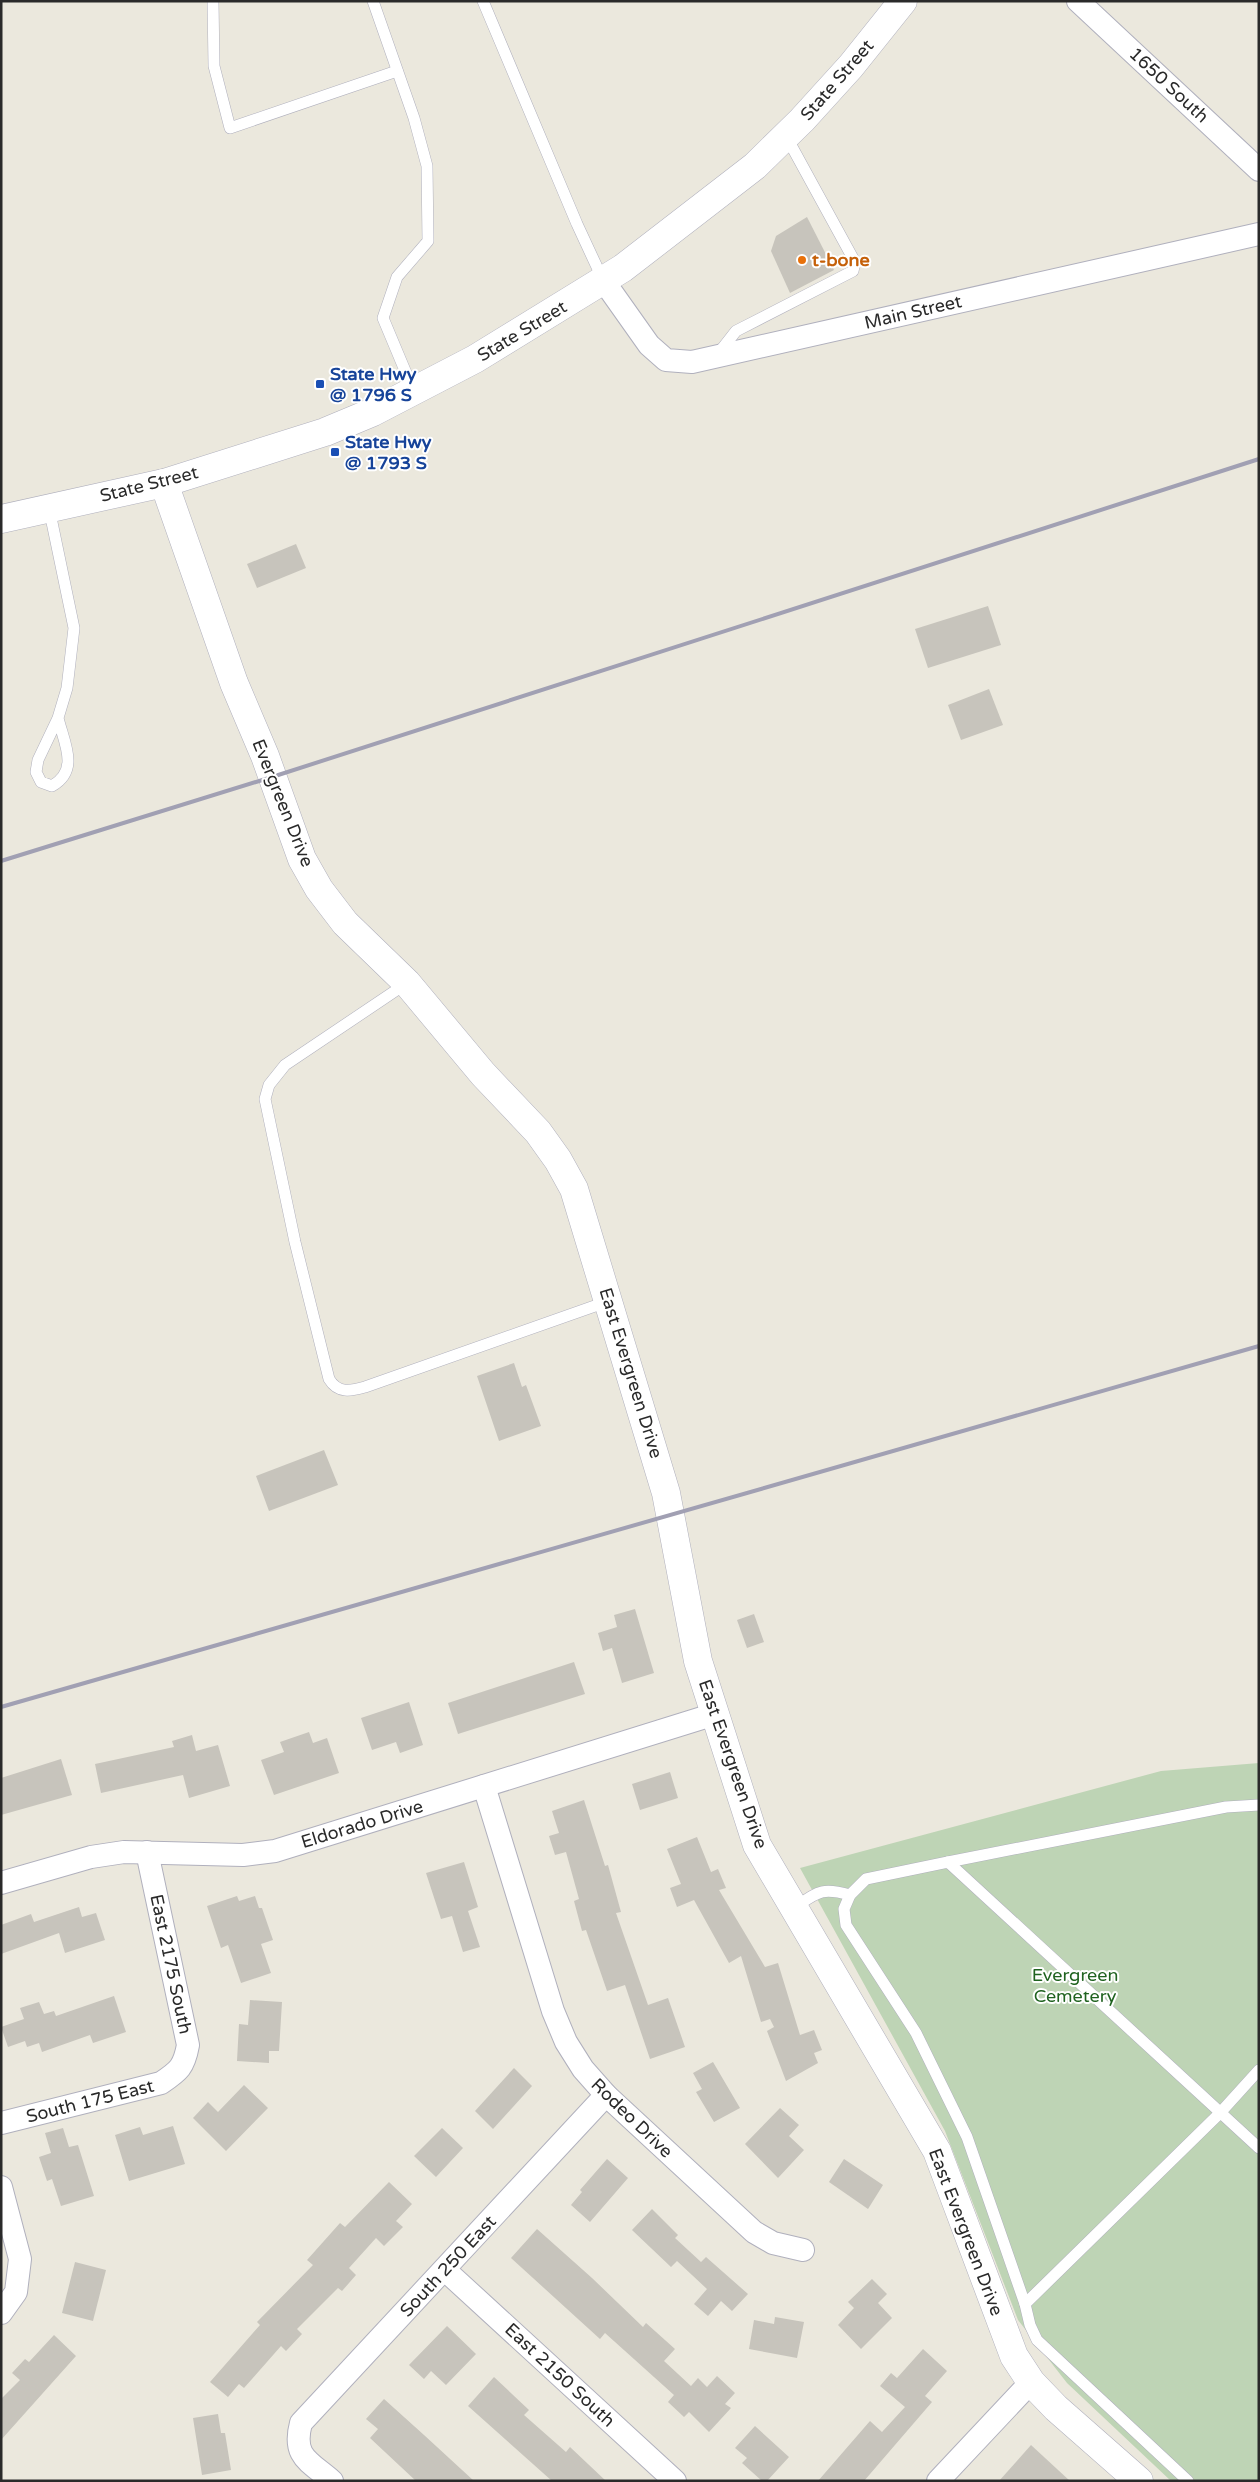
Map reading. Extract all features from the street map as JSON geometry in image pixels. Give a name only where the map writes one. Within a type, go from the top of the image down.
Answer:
[{"type":"street","name":"State Street","points":[[1,519],[164,483],[325,432],[414,392],[526,329],[623,268],[697,213],[755,166],[786,136],[850,66],[903,1]]},
{"type":"street","name":"1650 South","points":[[1078,1],[1259,170]]},
{"type":"street","name":"Main Street","points":[[602,280],[649,345],[666,360],[692,362],[1259,234]]},
{"type":"street","name":"Evergreen Drive","points":[[164,483],[234,683],[265,756],[302,859],[319,889],[345,923],[407,984],[483,1074]]},
{"type":"street","name":"East Evergreen Drive","points":[[483,1074],[538,1132],[558,1160],[574,1189],[666,1494],[698,1661],[758,1845],[937,2151],[1014,2356],[1031,2382],[1056,2408],[1139,2481]]},
{"type":"street","name":"Eldorado Drive","points":[[1,1883],[91,1857],[147,1852],[243,1855],[276,1851],[715,1714]]},
{"type":"street","name":"Rodeo Drive","points":[[484,1786],[553,2011],[566,2042],[583,2069],[606,2096],[754,2232],[773,2243],[803,2250]]},
{"type":"street","name":"East 2175 South","points":[[147,1852],[188,2045],[185,2062],[176,2073]]},
{"type":"street","name":"South 175 East","points":[[1,2123],[161,2083],[176,2073]]},
{"type":"street","name":"South 250 East","points":[[332,2481],[301,2454],[297,2439],[301,2423],[606,2096]]},
{"type":"street","points":[[1,2187],[20,2259],[16,2292],[1,2313]]},
{"type":"street","name":"East 2150 South","points":[[445,2270],[674,2481]]},
{"type":"street","points":[[938,2481],[1031,2382]]},
{"type":"lane","points":[[213,1],[214,66],[230,128],[397,71]]},
{"type":"lane","points":[[373,1],[427,166],[428,240],[396,277],[383,318],[414,392]]},
{"type":"lane","points":[[483,1],[602,280]]},
{"type":"lane","points":[[716,356],[736,331],[853,271],[855,262],[786,136]]},
{"type":"lane","points":[[49,508],[74,628],[67,688],[58,718],[38,760],[36,772],[41,782],[52,786],[62,781],[68,772],[69,762],[58,718]]},
{"type":"lane","points":[[407,984],[285,1065],[269,1085],[265,1099],[295,1242],[329,1379],[333,1386],[350,1392],[609,1301]]},
{"type":"lane","points":[[1188,2481],[1037,2340],[1030,2325],[1025,2304],[967,2137],[916,2034],[846,1925],[844,1909],[850,1895],[866,1879],[1226,1807],[1259,1805]]},
{"type":"lane","points":[[948,1862],[1259,2148]]},
{"type":"lane","points":[[794,1908],[813,1895],[829,1889],[850,1895]]},
{"type":"lane","points":[[1025,2304],[1220,2113],[1259,2070]]},
{"type":"green space","name":"Evergreen Cemetery","points":[[1259,1763],[1259,2481],[1171,2481],[1067,2383],[1018,2320],[945,2131],[800,1868],[1161,1771]]},
{"type":"building","name":"t-bone","points":[[807,217],[834,270],[790,293],[771,251],[776,236]]},
{"type":"building","points":[[296,544],[306,568],[257,588],[247,564]]},
{"type":"building","points":[[988,606],[1001,645],[928,668],[915,629]]},
{"type":"building","points":[[989,689],[1003,725],[961,740],[948,705]]},
{"type":"building","points":[[514,1363],[522,1387],[526,1385],[541,1426],[499,1441],[477,1376]]},
{"type":"building","points":[[324,1450],[338,1485],[269,1511],[256,1476]]},
{"type":"building","points":[[635,1609],[654,1673],[622,1683],[612,1648],[603,1651],[598,1633],[617,1627],[614,1615]]},
{"type":"building","points":[[754,1614],[764,1642],[747,1648],[737,1620]]},
{"type":"building","points":[[574,1662],[585,1694],[458,1734],[448,1703]]},
{"type":"building","points":[[409,1702],[423,1745],[400,1753],[396,1742],[372,1750],[361,1718]]},
{"type":"building","points":[[309,1732],[313,1743],[327,1738],[339,1773],[274,1795],[261,1760],[284,1752],[280,1742]]},
{"type":"building","points":[[192,1735],[196,1751],[218,1745],[230,1786],[189,1798],[183,1775],[101,1793],[95,1764],[174,1747],[172,1741]]},
{"type":"building","points":[[61,1759],[72,1795],[1,1815],[1,1778]]},
{"type":"building","points":[[670,1772],[678,1798],[640,1810],[632,1784]]},
{"type":"building","points":[[584,1800],[605,1866],[608,1865],[621,1912],[616,1913],[648,2005],[668,1998],[685,2047],[650,2059],[625,1985],[607,1991],[586,1930],[582,1931],[574,1901],[579,1899],[566,1852],[555,1855],[549,1836],[559,1833],[552,1811]]},
{"type":"building","points":[[697,1837],[711,1872],[718,1869],[726,1888],[719,1890],[765,1967],[778,1963],[800,2035],[814,2030],[822,2050],[814,2053],[818,2063],[786,2081],[767,2031],[774,2027],[770,2019],[761,2022],[741,1956],[729,1963],[694,1900],[677,1907],[670,1888],[681,1884],[667,1849]]},
{"type":"building","points":[[464,1862],[478,1907],[468,1911],[480,1947],[463,1952],[452,1916],[441,1919],[426,1873]]},
{"type":"building","points":[[237,1896],[239,1901],[255,1896],[259,1908],[262,1908],[273,1940],[261,1944],[271,1973],[241,1983],[228,1945],[221,1948],[207,1906]]},
{"type":"building","points":[[79,1907],[82,1917],[96,1913],[105,1940],[65,1953],[59,1933],[1,1954],[1,1925],[31,1914],[34,1922]]},
{"type":"building","points":[[114,1996],[126,2032],[93,2043],[90,2035],[42,2052],[39,2043],[27,2047],[25,2041],[8,2047],[1,2027],[24,2019],[20,2008],[39,2002],[44,2014],[54,2011],[56,2016]]},
{"type":"building","points":[[250,2000],[282,2002],[279,2051],[269,2051],[269,2063],[237,2061],[239,2024],[248,2025]]},
{"type":"building","points":[[713,2062],[740,2108],[714,2122],[696,2092],[702,2089],[693,2073]]},
{"type":"building","points":[[514,2068],[532,2086],[493,2129],[475,2111]]},
{"type":"building","points":[[244,2085],[268,2108],[226,2151],[193,2118],[208,2102],[218,2112]]},
{"type":"building","points":[[780,2108],[799,2125],[789,2136],[804,2150],[778,2178],[745,2144]]},
{"type":"building","points":[[173,2126],[185,2164],[129,2181],[115,2135],[140,2127],[143,2135]]},
{"type":"building","points":[[63,2128],[69,2147],[78,2145],[94,2196],[61,2206],[52,2179],[47,2181],[39,2157],[51,2153],[45,2133]]},
{"type":"building","points":[[442,2128],[463,2148],[436,2177],[414,2156]]},
{"type":"building","points":[[607,2159],[628,2178],[590,2222],[571,2205],[582,2192],[580,2190]]},
{"type":"building","points":[[844,2159],[883,2185],[868,2209],[829,2182]]},
{"type":"building","points":[[389,2182],[412,2204],[396,2221],[403,2227],[384,2246],[376,2238],[349,2268],[356,2275],[342,2291],[338,2288],[297,2329],[302,2334],[286,2351],[281,2346],[244,2388],[239,2384],[228,2397],[210,2382],[260,2325],[257,2322],[313,2265],[307,2260],[340,2223],[345,2227]]},
{"type":"building","points":[[652,2209],[678,2235],[675,2238],[701,2262],[706,2257],[748,2294],[732,2311],[721,2301],[708,2316],[694,2304],[707,2289],[677,2261],[671,2267],[632,2230]]},
{"type":"building","points":[[537,2229],[643,2327],[646,2323],[675,2349],[664,2361],[691,2386],[698,2378],[707,2387],[717,2376],[735,2393],[725,2404],[731,2408],[709,2432],[689,2412],[684,2417],[668,2402],[674,2395],[605,2333],[600,2339],[511,2258]]},
{"type":"building","points":[[75,2262],[106,2270],[93,2321],[62,2313]]},
{"type":"building","points":[[872,2279],[887,2294],[878,2303],[892,2318],[861,2349],[838,2325],[854,2308],[848,2302]]},
{"type":"building","points":[[775,2317],[804,2322],[797,2358],[749,2349],[754,2320],[774,2324]]},
{"type":"building","points":[[447,2326],[476,2354],[446,2385],[431,2371],[424,2379],[409,2365]]},
{"type":"building","points":[[54,2335],[76,2356],[1,2440],[1,2399],[20,2380],[12,2373],[25,2359],[29,2362]]},
{"type":"building","points":[[923,2349],[947,2371],[925,2396],[932,2402],[864,2481],[818,2481],[870,2421],[882,2432],[905,2407],[880,2386],[891,2373],[897,2378]]},
{"type":"building","points":[[494,2377],[529,2410],[524,2415],[566,2452],[570,2447],[606,2481],[552,2481],[468,2406]]},
{"type":"building","points":[[384,2399],[474,2481],[416,2481],[370,2438],[378,2429],[366,2419]]},
{"type":"building","points":[[218,2414],[221,2433],[225,2433],[231,2470],[202,2475],[193,2418]]},
{"type":"building","points":[[755,2426],[789,2457],[767,2481],[762,2481],[742,2463],[747,2458],[735,2448]]},
{"type":"building","points":[[1031,2445],[1070,2481],[999,2481]]},
{"type":"railway","points":[[1,861],[272,777],[1259,459]]},
{"type":"railway","points":[[1,1707],[1259,1346]]},
{"type":"place","name":"t-bone","points":[[802,260]]},
{"type":"place","name":"State Hwy @ 1796 S","points":[[320,384]]},
{"type":"place","name":"State Hwy @ 1793 S","points":[[335,452]]}]
